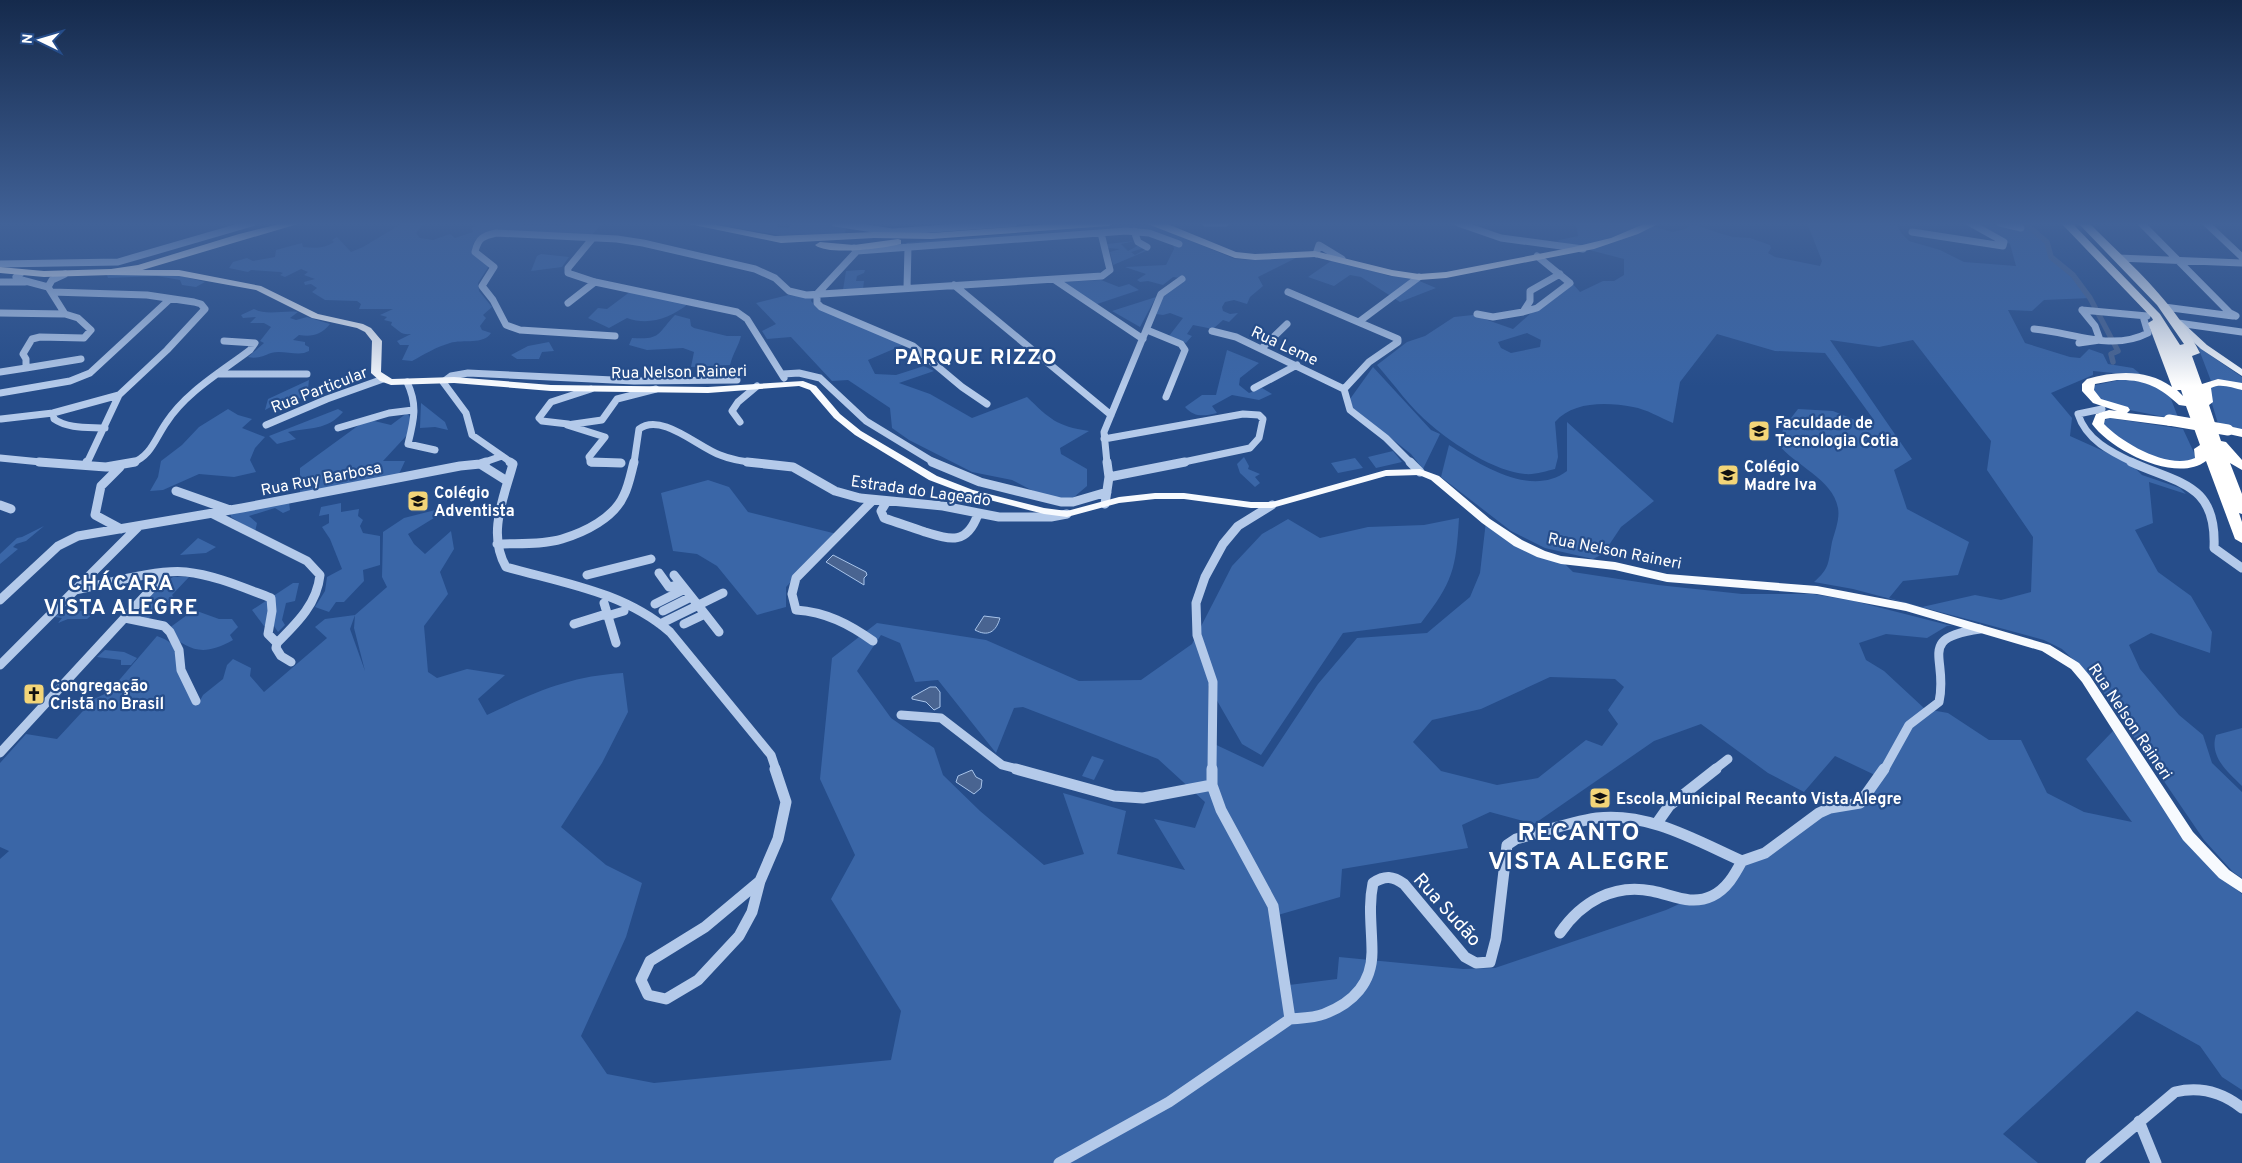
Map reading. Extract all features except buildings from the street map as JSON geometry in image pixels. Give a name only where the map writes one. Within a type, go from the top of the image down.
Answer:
[{"type":"highway","points":[[2109,277],[2156,328],[2200,449],[2235,522]]},
{"type":"highway","points":[[2122,277],[2164,325],[2174,344],[2192,408],[2242,539]]},
{"type":"highway","points":[[2128,277],[2156,305],[2171,324],[2185,348],[2211,431],[2242,510]]},
{"type":"highway","points":[[2136,277],[2178,323],[2190,343],[2205,387],[2207,400],[2204,409]]},
{"type":"highway","points":[[2164,325],[2178,373],[2178,389]]},
{"type":"highway","points":[[2170,421],[2104,404],[2088,391],[2088,384],[2096,380],[2124,375],[2140,376],[2168,388],[2183,403]]},
{"type":"highway","points":[[2205,387],[2216,383],[2242,387]]},
{"type":"highway","points":[[2200,449],[2200,460],[2197,463],[2185,466],[2170,464],[2141,454],[2110,437],[2098,424],[2100,418],[2109,414],[2170,421],[2235,433]]},
{"type":"highway","points":[[2211,431],[2232,459],[2242,466]]},
{"type":"main road","points":[[199,277],[254,286],[315,316],[360,326],[375,337],[378,348],[375,370],[383,379]]},
{"type":"main road","points":[[2178,323],[2204,347],[2242,373]]},
{"type":"main road","name":"Rua Nelson Raineri","points":[[383,379],[391,382],[443,380],[591,389],[722,390],[757,386],[785,378],[813,388],[844,422],[933,478],[970,492],[1067,514],[1134,498],[1170,496],[1251,505],[1272,504],[1386,473],[1398,471],[1420,472],[1435,478],[1486,521],[1518,543],[1541,554],[1560,560],[1615,566],[1667,578],[1782,587],[1860,597],[1983,629],[2046,648],[2075,666],[2086,679],[2188,836],[2224,874],[2242,887]]},
{"type":"street","points":[[22,277],[50,290],[77,293],[128,294],[170,299],[201,304],[205,309],[167,350],[119,395],[86,465]]},
{"type":"street","points":[[55,277],[52,280],[50,290],[65,314]]},
{"type":"street","points":[[487,277],[481,285],[496,305],[504,324],[511,329],[615,336]]},
{"type":"street","points":[[581,277],[595,282],[737,312],[747,319],[785,378],[808,373],[821,378],[866,422],[954,472],[976,481],[1061,502],[1073,502],[1107,492]]},
{"type":"street","points":[[773,277],[794,294],[817,294],[1092,277]]},
{"type":"street","points":[[831,277],[817,294],[817,303],[821,307],[912,346],[962,387],[987,404]]},
{"type":"street","points":[[907,277],[907,288]]},
{"type":"street","points":[[1360,321],[1419,277]]},
{"type":"street","points":[[1523,312],[1530,301],[1530,291],[1554,277]]},
{"type":"street","points":[[1477,314],[1492,317],[1537,308],[1554,293],[1570,284],[1563,277]]},
{"type":"street","points":[[2198,277],[2239,316]]},
{"type":"street","points":[[1106,504],[1109,477],[1104,432],[1148,330],[1161,294],[1182,279]]},
{"type":"street","points":[[1055,280],[1096,310],[1143,339]]},
{"type":"street","points":[[568,303],[595,282]]},
{"type":"street","points":[[954,285],[1111,415]]},
{"type":"street","points":[[1288,292],[1360,321],[1398,339],[1398,342],[1369,362],[1344,389],[1350,410],[1386,438],[1420,472]]},
{"type":"street","points":[[58,303],[77,293]]},
{"type":"street","points":[[0,393],[70,381],[90,373],[170,299]]},
{"type":"street","points":[[2164,307],[2239,316]]},
{"type":"street","points":[[2034,329],[2052,330],[2103,341],[2118,343],[2148,333],[2145,316],[2082,310],[2095,326],[2103,341]]},
{"type":"street","points":[[0,314],[65,314],[78,318],[89,326],[91,332],[84,338],[33,338],[23,354],[26,359],[26,368]]},
{"type":"street","points":[[2178,323],[2242,332]]},
{"type":"street","points":[[1261,349],[1287,324]]},
{"type":"street","points":[[1148,330],[1180,344],[1185,350],[1166,397]]},
{"type":"street","name":"Rua Leme","points":[[1212,331],[1236,337],[1344,389]]},
{"type":"street","points":[[0,458],[120,467],[142,459],[152,450],[171,416],[255,344],[224,341]]},
{"type":"street","points":[[2079,343],[2103,341]]},
{"type":"street","points":[[0,372],[81,359]]},
{"type":"street","points":[[1254,388],[1297,365]]},
{"type":"street","points":[[737,380],[634,381],[479,373],[457,374],[443,380],[444,385],[466,413],[472,435],[512,464],[501,502],[498,544],[498,554],[506,567],[616,597],[632,604],[670,632],[771,755],[786,802],[778,839],[760,881],[752,912],[739,936],[698,980],[666,999],[648,995],[641,980],[650,961],[705,927],[760,881]]},
{"type":"street","points":[[219,374],[307,374]]},
{"type":"street","name":"Rua Particular","points":[[266,425],[327,399],[383,379]]},
{"type":"street","points":[[407,382],[414,397],[413,427],[408,444],[435,450]]},
{"type":"street","points":[[740,422],[733,415],[734,407],[757,386]]},
{"type":"street","points":[[591,389],[551,402],[539,418],[568,424],[602,420],[617,399],[656,389]]},
{"type":"street","points":[[1,419],[54,413],[119,395]]},
{"type":"street","points":[[338,428],[389,413],[413,410]]},
{"type":"street","points":[[2102,410],[2090,410],[2078,414],[2081,427],[2089,436],[2132,462],[2193,488],[2200,493],[2216,527],[2214,548],[2242,568]]},
{"type":"street","points":[[54,413],[54,419],[63,424],[105,428]]},
{"type":"street","points":[[1104,440],[1243,414],[1259,415],[1264,419],[1257,442],[1252,448],[1109,477]]},
{"type":"street","name":"Estrada do Lageado","points":[[498,544],[535,543],[562,539],[592,526],[610,514],[619,504],[628,488],[639,429],[648,423],[665,426],[720,455],[747,462],[793,467],[835,491],[873,500],[942,506],[978,514],[1017,518],[1051,518],[1067,514]]},
{"type":"street","points":[[568,424],[568,427],[601,434],[604,437],[589,457],[591,463],[621,463]]},
{"type":"street","points":[[494,450],[490,457],[480,464],[506,480]]},
{"type":"street","name":"Rua Ruy Barbosa","points":[[0,600],[64,542],[85,534],[213,514],[432,470],[480,464],[502,456]]},
{"type":"street","points":[[120,467],[101,486],[95,516],[121,529]]},
{"type":"street","points":[[176,491],[230,510]]},
{"type":"street","points":[[873,500],[796,578],[790,590],[791,601],[796,610],[813,612],[838,619],[873,641]]},
{"type":"street","points":[[887,501],[881,511],[884,518],[947,538],[958,539],[968,534],[978,514]]},
{"type":"street","points":[[1059,1163],[1169,1102],[1290,1019],[1273,906],[1221,810],[1212,785],[1213,682],[1196,626],[1196,603],[1205,577],[1232,532],[1272,504]]},
{"type":"street","points":[[0,505],[11,509]]},
{"type":"street","points":[[213,514],[307,561],[320,575],[317,594],[310,606],[277,643],[276,648],[278,652],[290,662]]},
{"type":"street","points":[[0,665],[139,526]]},
{"type":"street","points":[[588,575],[651,559]]},
{"type":"street","points":[[75,590],[166,573],[185,572],[206,575],[267,596],[273,603],[268,636],[277,643]]},
{"type":"street","points":[[0,753],[166,573]]},
{"type":"street","points":[[659,573],[669,586],[686,590]]},
{"type":"street","points":[[674,575],[719,632]]},
{"type":"street","points":[[0,590],[10,590]]},
{"type":"street","points":[[655,604],[686,590]]},
{"type":"street","points":[[663,610],[686,590]]},
{"type":"street","points":[[660,624],[723,593]]},
{"type":"street","points":[[607,609],[616,643]]},
{"type":"street","points":[[574,624],[607,609],[624,611]]},
{"type":"street","points":[[684,624],[705,614]]},
{"type":"street","points":[[125,618],[164,626],[170,632],[179,650],[181,670],[196,701]]},
{"type":"street","points":[[1560,933],[1576,910],[1616,890],[1633,888],[1688,900],[1707,898],[1730,883],[1742,861],[1765,853],[1819,813],[1830,808],[1860,803],[1880,777],[1907,724],[1926,709],[1939,702],[1944,692],[1936,656],[1942,643],[1947,637],[1962,630],[1983,629]]},
{"type":"street","points":[[900,715],[941,718],[1002,764],[1114,796],[1143,798],[1212,785]]},
{"type":"street","points":[[1657,823],[1669,806],[1728,759]]},
{"type":"street","name":"Rua Sudão","points":[[1290,1019],[1323,1015],[1348,1002],[1368,980],[1372,954],[1369,902],[1373,883],[1383,876],[1394,877],[1404,884],[1458,952],[1470,961],[1482,963],[1490,962],[1496,939],[1503,865],[1507,846],[1516,838],[1598,818],[1657,823],[1742,861]]},
{"type":"street","points":[[2091,1163],[2175,1092],[2190,1087],[2213,1090],[2242,1108]]},
{"type":"street","points":[[2139,1121],[2156,1163]]},
{"type":"shaded area","points":[[164,277],[186,277],[205,282],[196,287],[182,285],[180,280]]},
{"type":"shaded area","points":[[310,277],[482,277],[478,283],[479,291],[492,307],[483,315],[486,318],[480,326],[482,330],[491,333],[483,339],[445,345],[412,361],[402,360],[409,345],[400,345],[397,341],[411,334],[400,332],[391,325],[392,322],[384,320],[387,317],[380,315],[393,309],[359,309],[361,304],[357,301],[325,300],[312,292],[317,288],[311,284],[305,285],[304,282],[315,279]]},
{"type":"shaded area","points":[[845,277],[857,277],[856,281],[864,281],[863,289],[843,290]]},
{"type":"shaded area","points":[[1141,277],[1173,277],[1163,285],[1137,280]]},
{"type":"shaded area","points":[[1175,277],[1258,277],[1263,286],[1250,297],[1247,304],[1234,300],[1225,302],[1222,307],[1223,311],[1230,314],[1238,313],[1229,322],[1223,320],[1213,329],[1193,325],[1187,334],[1192,336],[1186,343],[1169,336],[1183,318],[1170,313],[1156,314],[1164,294],[1180,278]]},
{"type":"shaded area","points":[[1309,277],[1347,277],[1334,286]]},
{"type":"shaded area","points":[[1361,277],[1411,277],[1436,288],[1400,302]]},
{"type":"shaded area","points":[[1620,277],[2075,277],[2090,298],[2044,300],[2032,311],[2008,310],[2025,343],[2070,357],[2080,358],[2089,349],[2103,354],[2108,364],[2133,368],[2143,376],[2093,371],[2093,375],[2051,393],[2072,418],[2070,436],[2130,463],[2142,475],[2180,488],[2186,494],[2149,482],[2153,523],[2135,530],[2158,572],[2191,596],[2212,632],[2210,653],[2151,633],[2129,645],[2140,669],[2179,715],[2203,735],[2212,763],[2242,792],[2242,878],[2233,872],[2204,840],[2095,680],[2062,649],[2044,640],[1978,622],[1853,589],[1814,582],[1828,565],[1838,521],[1838,508],[1835,498],[1829,489],[1778,444],[1784,427],[1798,409],[1833,411],[1860,422],[1874,420],[1825,353],[1775,351],[1717,334],[1680,382],[1673,423],[1638,408],[1623,405],[1591,405],[1571,410],[1555,422],[1558,457],[1555,469],[1529,474],[1514,472],[1488,463],[1451,440],[1417,412],[1377,365],[1407,342],[1425,336],[1454,317],[1473,315],[1513,329],[1531,313],[1572,283],[1580,292],[1603,281],[1614,281]],"holes":[[[1527,333],[1541,340],[1540,347],[1511,353],[1501,348],[1498,342]],[[1830,340],[1879,347],[1913,340],[1991,441],[1987,470],[2033,537],[2031,592],[2001,600],[1975,595],[1922,607],[1889,598],[1903,581],[1958,575],[1969,542],[1907,509],[1894,470],[1912,459]]]},
{"type":"shaded area","points":[[1101,280],[1119,287],[1129,284],[1139,290],[1097,304],[1062,282]]},
{"type":"shaded area","points":[[631,291],[688,304],[667,317],[651,321],[627,318],[609,328],[588,318],[598,308],[607,309]]},
{"type":"shaded area","points":[[788,295],[812,297],[811,301],[816,306],[903,345],[868,360],[875,374],[896,375],[924,366],[934,371],[899,383],[930,394],[972,418],[1027,397],[1042,411],[1061,424],[1089,431],[1060,448],[1061,454],[1087,469],[1087,486],[1067,503],[1037,493],[1012,480],[972,472],[909,440],[892,428],[890,408],[848,380],[832,381],[791,337],[767,339],[762,331],[776,324],[756,303]]},
{"type":"shaded area","points":[[1156,297],[1140,327],[1112,311]]},
{"type":"shaded area","points":[[254,309],[264,312],[298,312],[290,318],[296,320],[307,317],[330,324],[320,333],[308,336],[299,335],[293,340],[305,342],[305,345],[309,347],[309,351],[304,353],[275,352],[252,358],[248,357],[264,343],[260,341],[271,327],[264,323],[250,323],[256,317],[243,318],[241,315]]},
{"type":"shaded area","points":[[675,315],[690,319],[691,326],[694,328],[727,336],[741,336],[730,365],[691,367],[694,352],[683,348],[647,350],[629,345],[632,338],[654,337]]},
{"type":"shaded area","points":[[549,342],[554,351],[542,352],[539,359],[517,359],[511,355],[528,346]]},
{"type":"shaded area","points":[[2198,347],[2242,377],[2242,386],[2211,381]]},
{"type":"shaded area","points":[[1227,350],[1259,363],[1240,378],[1239,385],[1249,393],[1262,388],[1272,394],[1259,400],[1232,395],[1212,406],[1217,413],[1196,415],[1192,413],[1185,407],[1202,395],[1216,395]]},
{"type":"shaded area","points":[[1373,367],[1431,430],[1440,434],[1423,469],[1411,454],[1353,408],[1350,399]]},
{"type":"shaded area","points":[[2137,378],[2168,391],[2179,420],[2110,406],[2102,402],[2091,386]]},
{"type":"shaded area","points":[[309,380],[307,398],[286,399],[265,410],[268,399]]},
{"type":"shaded area","points":[[2223,385],[2242,390],[2242,431],[2219,427],[2207,387]]},
{"type":"shaded area","points":[[421,403],[445,422],[448,430],[435,427],[420,428]]},
{"type":"shaded area","points":[[228,409],[238,415],[252,419],[242,428],[265,437],[255,448],[250,460],[256,472],[234,477],[199,474],[163,490],[150,491],[158,477],[161,461],[182,445],[199,427]]},
{"type":"shaded area","points":[[338,409],[343,412],[331,422],[317,427],[288,432],[296,439],[277,444],[269,436]]},
{"type":"shaded area","points":[[407,413],[411,418],[408,434],[383,461],[405,461],[399,474],[300,494],[300,468],[359,425],[370,420],[391,425]]},
{"type":"shaded area","points":[[2109,418],[2183,429],[2196,457],[2191,462],[2161,461],[2115,439],[2102,427],[2105,420]]},
{"type":"shaded area","points":[[1567,422],[1654,501],[1621,527],[1603,554],[1593,559],[1545,548],[1511,531],[1441,477],[1449,445],[1506,476],[1538,481],[1553,478],[1567,471]]},
{"type":"shaded area","points":[[1393,451],[1402,462],[1376,468],[1368,457]]},
{"type":"shaded area","points":[[1244,457],[1249,466],[1248,469],[1260,474],[1255,477],[1260,483],[1255,487],[1240,473],[1237,464]]},
{"type":"shaded area","points":[[1355,458],[1363,468],[1338,473],[1331,463]]},
{"type":"shaded area","points":[[708,480],[729,487],[748,512],[837,534],[786,587],[786,607],[757,615],[717,566],[697,554],[673,551],[661,493]]},
{"type":"shaded area","points":[[289,502],[290,510],[283,513],[275,508],[249,516],[257,523],[255,532],[231,517],[230,512]]},
{"type":"shaded area","points":[[341,503],[341,512],[359,509],[358,516],[363,520],[360,526],[363,533],[380,536],[380,565],[363,570],[364,581],[344,602],[336,602],[329,612],[315,607],[325,591],[327,577],[342,569],[330,539],[322,527],[329,523],[329,514],[319,516],[321,507]]},
{"type":"shaded area","points":[[455,505],[408,534],[414,544],[425,554],[451,531],[454,549],[440,572],[448,594],[424,626],[428,672],[437,678],[467,669],[505,675],[478,699],[487,715],[553,686],[586,678],[623,673],[628,712],[602,763],[561,827],[606,865],[642,883],[626,937],[581,1036],[607,1074],[654,1083],[891,1060],[901,1011],[831,899],[855,855],[820,779],[832,658],[877,623],[986,640],[1079,681],[1141,680],[1192,644],[1232,566],[1262,534],[1288,519],[1320,538],[1368,527],[1424,525],[1459,518],[1456,550],[1451,574],[1440,596],[1421,623],[1343,633],[1261,755],[1242,744],[1208,685],[1208,741],[1263,767],[1318,684],[1357,638],[1427,633],[1470,597],[1480,573],[1486,521],[1518,543],[1561,560],[1573,572],[1658,585],[1742,594],[1813,594],[1854,601],[1952,626],[1947,626],[1927,638],[1886,634],[1859,643],[1866,660],[1884,671],[1925,709],[1948,713],[1989,740],[2021,740],[2047,793],[2084,812],[2132,822],[2086,759],[2113,731],[2191,845],[2216,873],[2242,894],[2242,1090],[2222,1077],[2200,1046],[2137,1011],[2003,1134],[2038,1163],[0,1163],[0,859],[9,851],[0,847],[0,763],[26,734],[57,739],[94,699],[109,692],[157,636],[165,639],[173,646],[180,673],[197,706],[203,695],[223,679],[227,665],[233,659],[251,668],[250,676],[264,692],[327,638],[315,627],[325,619],[355,615],[387,587],[382,577],[383,532],[404,518]],"holes":[[[355,615],[354,628],[365,671],[350,629]],[[881,635],[900,643],[915,682],[938,680],[996,753],[1014,708],[1023,707],[1158,759],[1205,802],[1195,828],[1154,819],[1185,870],[1117,854],[1126,811],[1063,793],[1084,854],[1044,865],[980,811],[943,775],[934,748],[891,718],[857,671]],[[1550,677],[1615,679],[1624,687],[1608,710],[1618,724],[1602,746],[1586,740],[1538,778],[1497,785],[1441,771],[1413,742],[1432,720],[1481,709]],[[1701,724],[1768,773],[1804,792],[1835,756],[1877,776],[1860,803],[1819,813],[1742,861],[1707,898],[1688,900],[1666,910],[1495,968],[1463,969],[1339,957],[1337,979],[1281,986],[1271,917],[1340,897],[1342,869],[1468,848],[1462,825],[1490,812],[1534,824],[1654,741]]]},
{"type":"shaded area","points":[[44,526],[26,541],[16,544],[13,547],[18,549],[0,564],[0,554],[17,538]]},
{"type":"shaded area","points":[[198,538],[216,547],[206,553],[180,555]]},
{"type":"shaded area","points":[[833,555],[866,572],[864,585],[826,562]]},
{"type":"shaded area","points":[[173,577],[189,577],[172,595],[177,602],[174,607],[161,606],[147,620],[136,617],[157,590]]},
{"type":"shaded area","points":[[293,583],[299,583],[295,601],[286,603],[282,620],[285,625],[278,632],[274,626],[264,626],[252,610]]},
{"type":"shaded area","points":[[65,610],[95,612],[87,619],[68,619],[58,623],[62,618],[54,617]]},
{"type":"shaded area","points":[[194,610],[219,619],[232,619],[238,627],[230,635],[233,640],[213,649],[197,649],[182,643],[165,631]]},
{"type":"shaded area","points":[[984,616],[1000,618],[994,630],[988,633],[975,630]]},
{"type":"shaded area","points":[[105,650],[124,652],[137,658],[131,665],[121,665],[121,660],[97,657]]},
{"type":"shaded area","points":[[930,687],[936,687],[940,692],[940,707],[934,710],[926,702],[912,699],[912,697]]},
{"type":"shaded area","points":[[2242,728],[2242,786],[2221,764],[2215,750],[2215,743],[2216,735]]},
{"type":"shaded area","points":[[1092,756],[1104,760],[1094,780],[1082,776]]},
{"type":"shaded area","points":[[972,770],[976,777],[982,780],[981,788],[974,794],[956,782],[958,776]]},
{"type":"waterway","points":[[2075,277],[2090,298],[2118,351],[2111,354],[2113,362]]},
{"type":"place","name":"Faculdade de Tecnologia Cotia","points":[[1759,431]]},
{"type":"place","name":"Colégio Madre Iva","points":[[1728,475]]},
{"type":"place","name":"Colégio Adventista","points":[[418,501]]},
{"type":"place","name":"Congregação Cristã no Brasil","points":[[34,694]]},
{"type":"place","name":"Escola Municipal Recanto Vista Alegre","points":[[1600,798]]},
{"type":"district","name":"PARQUE RIZZO","points":[[976,357]]},
{"type":"district","name":"CHÁCARA VISTA ALEGRE","points":[[121,595]]},
{"type":"district","name":"RECANTO VISTA ALEGRE","points":[[1579,846]]}]
